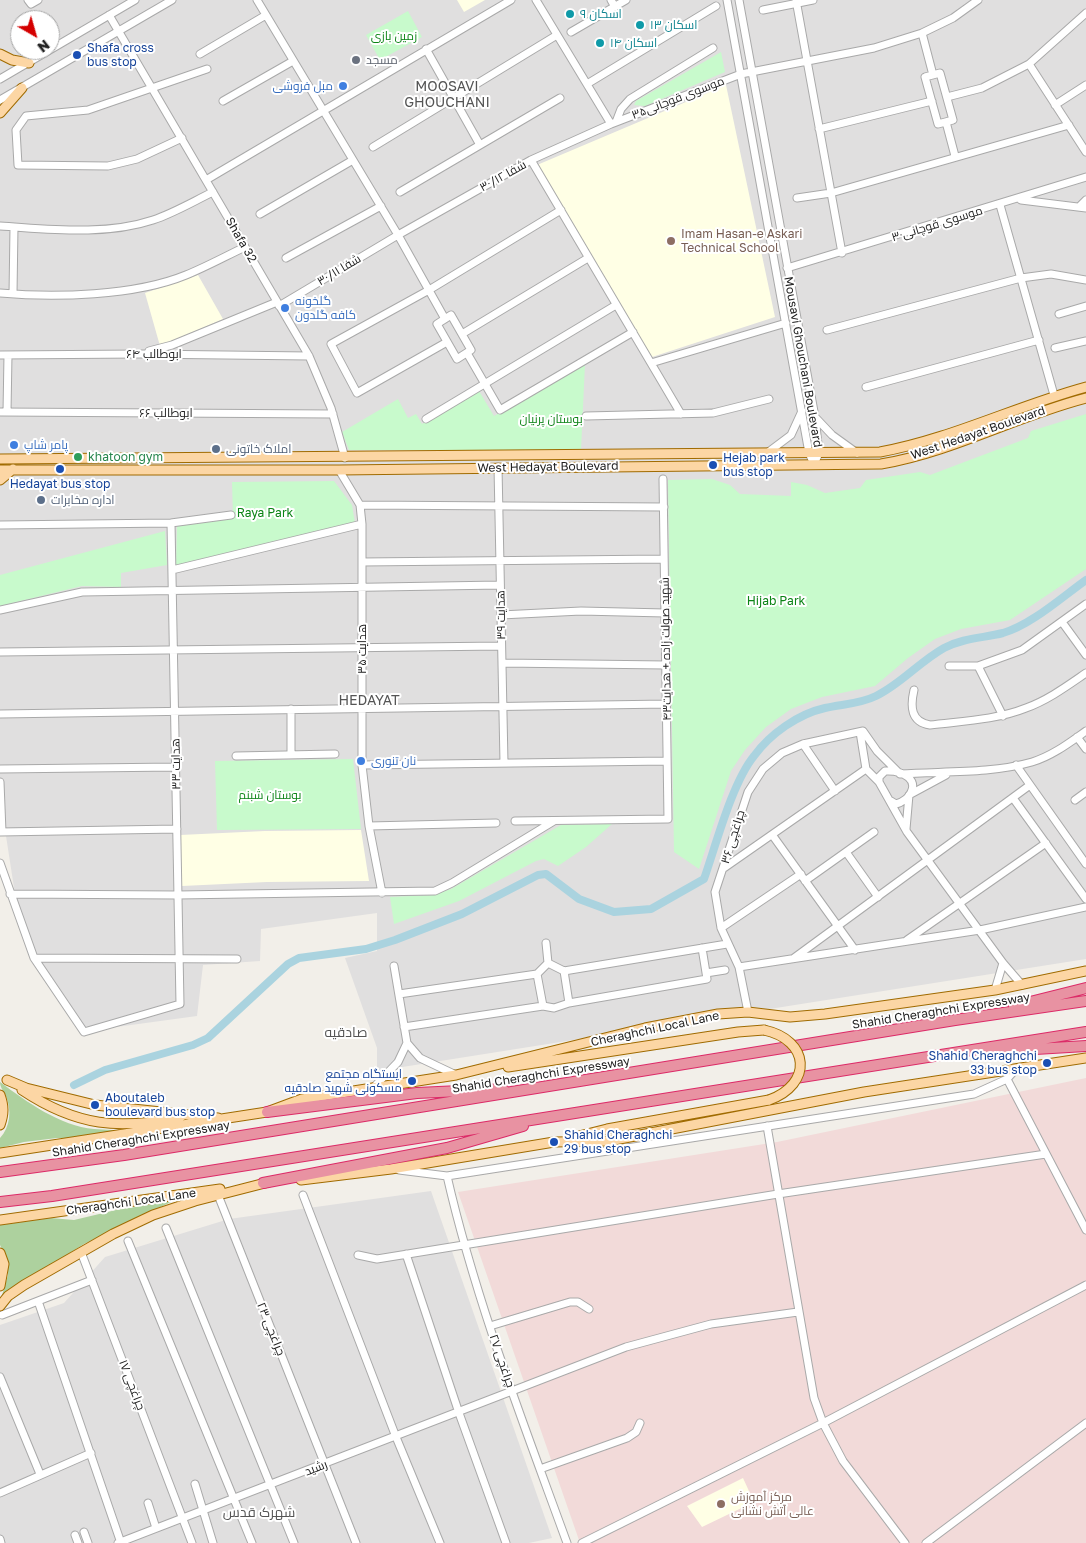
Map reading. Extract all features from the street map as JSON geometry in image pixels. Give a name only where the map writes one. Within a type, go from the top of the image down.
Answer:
[{"type":"highway","points":[[955,1020],[1086,988]]},
{"type":"highway","name":"Shahid Cheraghchi Expressway","points":[[0,1172],[124,1155],[955,1020],[1086,1001]]},
{"type":"highway","points":[[0,1202],[52,1196],[1086,1032]]},
{"type":"highway","points":[[966,1051],[1086,1046]]},
{"type":"highway","points":[[267,1112],[417,1093],[478,1088],[531,1089]]},
{"type":"highway","points":[[263,1183],[447,1148],[548,1117]]},
{"type":"main road","points":[[0,54],[12,60],[29,63]]},
{"type":"main road","points":[[0,113],[22,88]]},
{"type":"main road","name":"West Hedayat Boulevard","points":[[4,459],[345,458],[880,452],[923,442],[1054,396],[1086,387]]},
{"type":"main road","name":"West Hedayat Boulevard","points":[[0,470],[339,470],[881,464],[901,460],[1057,406],[1086,398]]},
{"type":"main road","points":[[0,451],[4,459]]},
{"type":"main road","points":[[580,456],[580,466]]},
{"type":"main road","points":[[246,458],[246,470]]},
{"type":"main road","points":[[0,480],[14,469]]},
{"type":"main road","name":"Cheraghchi Local Lane","points":[[0,1153],[267,1112],[302,1099],[456,1075],[645,1028],[718,1014],[748,1012],[790,1017],[825,1014],[995,990],[1086,971]]},
{"type":"main road","points":[[1,1310],[8,1296],[24,1285],[81,1252],[153,1215],[263,1183],[391,1169],[562,1141],[607,1129],[769,1100],[782,1096],[794,1085],[800,1070],[800,1060],[795,1047],[782,1035],[764,1030],[738,1032],[456,1075]]},
{"type":"main road","points":[[562,1141],[609,1141],[864,1092],[1086,1058]]},
{"type":"main road","points":[[4,1077],[55,1110],[96,1123],[134,1125],[192,1114]]},
{"type":"main road","points":[[4,1077],[26,1088],[95,1105],[136,1111],[192,1114],[228,1119]]},
{"type":"main road","points":[[0,1095],[4,1104],[4,1116],[0,1125]]},
{"type":"main road","name":"Cheraghchi Local Lane","points":[[0,1220],[263,1183]]},
{"type":"main road","points":[[0,1253],[4,1264],[0,1286]]},
{"type":"street","points":[[29,2],[38,0]]},
{"type":"street","points":[[0,79],[135,0]]},
{"type":"street","points":[[0,100],[172,0]]},
{"type":"street","points":[[256,0],[398,235],[445,319]]},
{"type":"street","points":[[206,180],[511,0]]},
{"type":"street","points":[[536,0],[613,123]]},
{"type":"street","points":[[571,32],[613,3],[626,0]]},
{"type":"street","name":"Mousavi Ghouchani Boulevard","points":[[727,0],[809,453],[814,464]]},
{"type":"street","name":"Mousavi Ghouchani Boulevard","points":[[739,0],[814,417],[819,453],[814,464]]},
{"type":"street","points":[[763,10],[796,1],[813,0]]},
{"type":"street","name":"موسوی قوچانی۳۵","points":[[613,123],[741,74],[874,48],[922,33],[953,18],[978,0]]},
{"type":"street","points":[[796,1],[842,253]]},
{"type":"street","points":[[587,84],[716,6]]},
{"type":"street","points":[[946,97],[982,88],[1029,64],[1086,13]]},
{"type":"street","name":"Shafa 32","points":[[109,15],[309,356],[333,414],[345,458]]},
{"type":"street","points":[[200,54],[266,15]]},
{"type":"street","points":[[922,33],[933,75]]},
{"type":"street","points":[[373,148],[557,35]]},
{"type":"street","name":"موسوی قوچانی۳۵","points":[[613,123],[621,109],[630,99],[713,48]]},
{"type":"street","points":[[426,50],[480,145]]},
{"type":"street","points":[[224,102],[293,61]]},
{"type":"street","points":[[1029,64],[1086,152]]},
{"type":"street","points":[[182,138],[136,158],[108,166],[18,165],[16,130],[26,116],[88,110],[207,69]]},
{"type":"street","points":[[940,73],[946,97],[953,120],[938,124],[925,77],[940,73]]},
{"type":"street","points":[[1055,105],[1086,84]]},
{"type":"street","points":[[400,192],[560,98]]},
{"type":"street","points":[[819,129],[932,100]]},
{"type":"street","points":[[946,122],[955,156]]},
{"type":"street","name":"شفا ۳۰/۱۲","points":[[398,235],[531,160],[613,123]]},
{"type":"street","points":[[797,198],[831,193],[955,156],[1069,126]]},
{"type":"street","points":[[260,214],[353,160]]},
{"type":"street","points":[[531,160],[680,414]]},
{"type":"street","name":"موسوی قوچانی۳۰","points":[[787,268],[1018,200],[1086,177]]},
{"type":"street","points":[[0,226],[70,231],[112,228],[153,220],[213,192]]},
{"type":"street","points":[[1018,200],[1082,208],[1086,200]]},
{"type":"street","points":[[1000,205],[1054,396]]},
{"type":"street","points":[[286,258],[380,206]]},
{"type":"street","points":[[448,342],[357,393],[331,344],[429,290],[561,210]]},
{"type":"street","points":[[13,294],[14,227]]},
{"type":"street","name":"شفا ۳۰/۱۱","points":[[141,354],[172,345],[278,304],[398,235]]},
{"type":"street","points":[[0,293],[82,295],[127,290],[185,276],[245,247]]},
{"type":"street","points":[[462,334],[588,258]]},
{"type":"street","points":[[827,330],[1021,278],[1051,274],[1086,280]]},
{"type":"street","points":[[426,419],[616,305]]},
{"type":"street","points":[[1059,314],[1086,306]]},
{"type":"street","points":[[451,316],[462,334],[471,350],[457,359],[437,324],[451,316]]},
{"type":"street","points":[[651,363],[786,322]]},
{"type":"street","points":[[467,353],[500,410],[632,332]]},
{"type":"street","points":[[866,387],[1039,340]]},
{"type":"street","points":[[1055,348],[1086,341]]},
{"type":"street","points":[[4,355],[4,412]]},
{"type":"street","name":"ابوطالب ۶۴","points":[[4,355],[309,356]]},
{"type":"street","points":[[586,416],[712,413],[770,398]]},
{"type":"street","points":[[765,454],[791,435],[802,410]]},
{"type":"street","name":"ابوطالب ۶۶","points":[[4,412],[333,414]]},
{"type":"street","points":[[814,417],[832,435],[858,453]]},
{"type":"street","name":"هدایت ۳۹","points":[[498,467],[504,763]]},
{"type":"street","name":"هدایت ۳۵","points":[[339,470],[360,505],[362,524],[362,765],[369,826],[382,892]]},
{"type":"street","name":"شهید صولت زاده + هدایت۴۳","points":[[554,821],[668,819],[663,479]]},
{"type":"street","points":[[360,505],[664,508]]},
{"type":"street","points":[[0,525],[171,523],[231,515]]},
{"type":"street","name":"هدایت ۳۳","points":[[34,958],[84,1032],[180,1004],[171,523]]},
{"type":"street","points":[[172,570],[362,524]]},
{"type":"street","points":[[362,562],[500,559],[664,559]]},
{"type":"street","points":[[0,610],[82,592],[500,586]]},
{"type":"street","points":[[949,666],[978,666],[1022,650],[1086,604]]},
{"type":"street","points":[[501,615],[581,611],[665,613]]},
{"type":"street","points":[[1062,622],[1086,655]]},
{"type":"street","points":[[0,652],[502,646]]},
{"type":"street","points":[[502,663],[666,665]]},
{"type":"street","points":[[978,666],[1003,716]]},
{"type":"street","points":[[914,690],[911,701],[914,717],[920,724],[930,726],[1003,716],[1047,699],[1086,673]]},
{"type":"street","points":[[0,714],[666,704]]},
{"type":"street","points":[[291,709],[291,755]]},
{"type":"street","points":[[862,732],[877,751],[900,774],[949,774],[1032,762],[1051,754],[1086,731]]},
{"type":"street","points":[[862,732],[866,769],[879,782],[907,832],[1003,963],[1022,985]]},
{"type":"street","name":"چراغچی ۳۶","points":[[748,1012],[739,967],[721,928],[715,892],[748,792],[763,769],[782,753],[803,744],[862,732]]},
{"type":"street","points":[[1077,737],[1086,749]]},
{"type":"street","points":[[803,744],[835,791]]},
{"type":"street","points":[[236,756],[335,754]]},
{"type":"street","points":[[362,765],[667,762]]},
{"type":"street","points":[[1016,765],[1086,864]]},
{"type":"street","points":[[0,768],[176,767]]},
{"type":"street","points":[[724,868],[773,836],[866,769]]},
{"type":"street","points":[[879,782],[879,777],[885,771],[909,777],[913,782],[906,817],[907,832]]},
{"type":"street","points":[[891,801],[899,804],[929,782],[949,774]]},
{"type":"street","points":[[0,782],[1,832],[177,829]]},
{"type":"street","points":[[791,959],[1030,785]]},
{"type":"street","points":[[1075,800],[1086,792]]},
{"type":"street","points":[[1014,798],[1086,899]]},
{"type":"street","points":[[515,822],[554,821]]},
{"type":"street","points":[[10,894],[178,895],[435,890],[452,883],[554,821]]},
{"type":"street","points":[[369,826],[496,823]]},
{"type":"street","points":[[806,881],[874,832]]},
{"type":"street","points":[[773,836],[855,950]]},
{"type":"street","points":[[904,942],[1046,843]]},
{"type":"street","points":[[846,852],[878,897]]},
{"type":"street","points":[[0,863],[34,958],[236,959]]},
{"type":"street","points":[[721,928],[801,874]]},
{"type":"street","points":[[739,967],[980,930],[1086,907]]},
{"type":"street","points":[[546,943],[548,963]]},
{"type":"street","points":[[548,963],[564,971],[727,944]]},
{"type":"street","points":[[404,1027],[543,1006],[554,1008],[569,1003],[707,979],[702,948]]},
{"type":"street","points":[[399,994],[536,974],[548,963]]},
{"type":"street","points":[[995,990],[1003,963]]},
{"type":"street","points":[[394,966],[407,1043],[420,1058],[456,1075]]},
{"type":"street","points":[[706,973],[725,970]]},
{"type":"street","points":[[564,971],[569,1003]]},
{"type":"street","points":[[536,974],[543,1006]]},
{"type":"street","points":[[374,1087],[398,1062],[407,1043]]},
{"type":"street","points":[[391,1169],[447,1176],[974,1094],[1007,1079],[1017,1068]]},
{"type":"street","points":[[1007,1079],[1086,1230]]},
{"type":"street","points":[[767,1126],[814,1398],[823,1423],[843,1461],[905,1543]]},
{"type":"street","points":[[358,1255],[377,1259],[778,1194],[1046,1154]]},
{"type":"street","name":"چراغچی ۲۷","points":[[447,1176],[463,1244],[567,1543]]},
{"type":"street","name":"چراغچی ۲۳","points":[[218,1195],[356,1543]]},
{"type":"street","points":[[303,1195],[396,1437],[440,1543]]},
{"type":"street","points":[[166,1228],[294,1543]]},
{"type":"street","points":[[128,1241],[252,1543]]},
{"type":"street","name":"چراغچی ۱۷","points":[[81,1252],[192,1543]]},
{"type":"street","points":[[406,1254],[459,1413],[506,1543]]},
{"type":"street","points":[[1,1310],[38,1301],[92,1280]]},
{"type":"street","points":[[582,1543],[823,1423],[1086,1285]]},
{"type":"street","points":[[38,1301],[120,1543]]},
{"type":"street","points":[[490,1326],[570,1302],[578,1302],[589,1309]]},
{"type":"street","name":"رشید","points":[[120,1543],[626,1347],[711,1324],[798,1312]]},
{"type":"street","points":[[0,1377],[40,1474]]},
{"type":"street","points":[[540,1469],[627,1438],[636,1432],[640,1423]]},
{"type":"street","points":[[926,1543],[1086,1423]]},
{"type":"street","points":[[0,1493],[40,1474],[91,1454]]},
{"type":"street","points":[[195,1484],[213,1543]]},
{"type":"street","points":[[148,1503],[156,1528]]},
{"type":"street","points":[[84,1532],[88,1543]]},
{"type":"street","points":[[75,1535],[78,1543]]},
{"type":"street","points":[[0,1539],[1,1543]]},
{"type":"shaded area","points":[[0,0],[1086,0],[1086,959],[377,1071],[377,1048],[345,958],[377,951],[377,913],[261,929],[260,961],[203,965],[197,1016],[87,1031],[44,973],[17,907],[6,836],[0,835]]},
{"type":"shaded area","points":[[457,0],[485,0],[464,12]]},
{"type":"shaded area","name":"Imam Hasan-e Askari Technical School","points":[[726,85],[775,317],[652,357],[537,165]]},
{"type":"shaded area","points":[[198,275],[223,319],[160,346],[145,293]]},
{"type":"shaded area","points":[[361,830],[369,881],[267,882],[182,886],[180,835],[265,831]]},
{"type":"shaded area","points":[[1086,1078],[1086,1543],[580,1543],[458,1192],[777,1142]]},
{"type":"shaded area","points":[[431,1191],[552,1538],[529,1543],[0,1543],[0,1325],[64,1303],[105,1257],[229,1219]]},
{"type":"shaded area","name":"مرکز آموزش عالی آتش نشانی","points":[[743,1478],[754,1502],[702,1527],[687,1506]]},
{"type":"green space","name":"زمین بازی","points":[[408,11],[422,37],[380,60],[366,35]]},
{"type":"green space","points":[[721,52],[725,72],[645,106],[634,105],[636,101]]},
{"type":"green space","name":"بوستان پرنیان","points":[[585,364],[581,450],[349,450],[342,432],[398,399],[408,418],[416,414],[422,424],[479,391],[494,416]]},
{"type":"green space","name":"Hijab Park","points":[[1086,414],[1086,569],[1010,620],[961,629],[935,639],[908,658],[875,686],[822,697],[791,709],[766,727],[745,750],[731,771],[699,869],[674,852],[668,480],[712,479],[730,485],[740,494],[791,496],[791,482],[807,485],[825,493],[860,488],[866,480],[920,472],[930,475],[1028,438],[1031,431]]},
{"type":"green space","name":"Raya Park","points":[[334,481],[352,505],[355,523],[176,566],[177,525],[233,517],[232,482]]},
{"type":"green space","points":[[165,531],[167,565],[121,573],[121,587],[82,586],[0,606],[0,575]]},
{"type":"green space","name":"بوستان شبنم","points":[[353,759],[361,829],[217,830],[215,761]]},
{"type":"green space","points":[[612,824],[586,847],[558,866],[544,859],[536,861],[459,901],[394,924],[390,897],[433,895],[451,889],[561,825]]},
{"type":"green space","points":[[0,1082],[44,1112],[69,1123],[94,1129],[130,1130],[79,1138],[57,1138],[24,1142],[0,1148],[0,1138],[8,1124],[9,1113],[8,1102]]},
{"type":"green space","points":[[173,1201],[84,1244],[13,1289],[0,1302],[8,1275],[8,1262],[0,1245],[0,1225],[51,1218],[74,1220],[116,1210]]},
{"type":"waterway","points":[[74,1085],[105,1070],[193,1045],[208,1038],[288,964],[299,958],[366,949],[395,940],[462,914],[538,875],[546,874],[579,899],[614,912],[651,909],[704,879],[725,815],[746,768],[768,740],[785,726],[815,711],[870,699],[894,685],[944,648],[966,640],[1014,629],[1035,617],[1086,580]]},
{"type":"place","name":"اسکان ۹","points":[[570,14]]},
{"type":"place","name":"اسکان ۱۳","points":[[640,25]]},
{"type":"place","name":"اسکان ۱۴","points":[[600,43]]},
{"type":"place","name":"Shafa cross bus stop","points":[[77,55]]},
{"type":"place","name":"مسجد","points":[[356,60]]},
{"type":"place","name":"مبل فروشی","points":[[343,86]]},
{"type":"place","name":"Imam Hasan-e Askari Technical School","points":[[671,241]]},
{"type":"place","name":"گلخونه کافه گلدون","points":[[285,308]]},
{"type":"place","name":"پامر شاپ","points":[[14,445]]},
{"type":"place","name":"املاک خاتونی","points":[[216,449]]},
{"type":"place","name":"khatoon gym","points":[[78,457]]},
{"type":"place","name":"Hejab park bus stop","points":[[713,465]]},
{"type":"place","name":"Hedayat bus stop","points":[[60,469]]},
{"type":"place","name":"اداره مخابرات","points":[[41,500]]},
{"type":"place","name":"نان تنوری","points":[[361,761]]},
{"type":"place","name":"Shahid Cheraghchi 33 bus stop","points":[[1047,1063]]},
{"type":"place","name":"ایستگاه مجتمع مسکونی شهید صادقیه","points":[[412,1081]]},
{"type":"place","name":"Aboutaleb boulevard bus stop","points":[[95,1105]]},
{"type":"place","name":"Shahid Cheraghchi 29 bus stop","points":[[554,1142]]},
{"type":"place","name":"مرکز آموزش عالی آتش نشانی","points":[[721,1504]]},
{"type":"district","name":"MOOSAVI GHOUCHANI","points":[[447,95]]},
{"type":"district","name":"HEDAYAT","points":[[369,701]]},
{"type":"district","name":"صادقیه","points":[[346,1033]]},
{"type":"district","name":"شهرک قدس","points":[[259,1513]]}]
